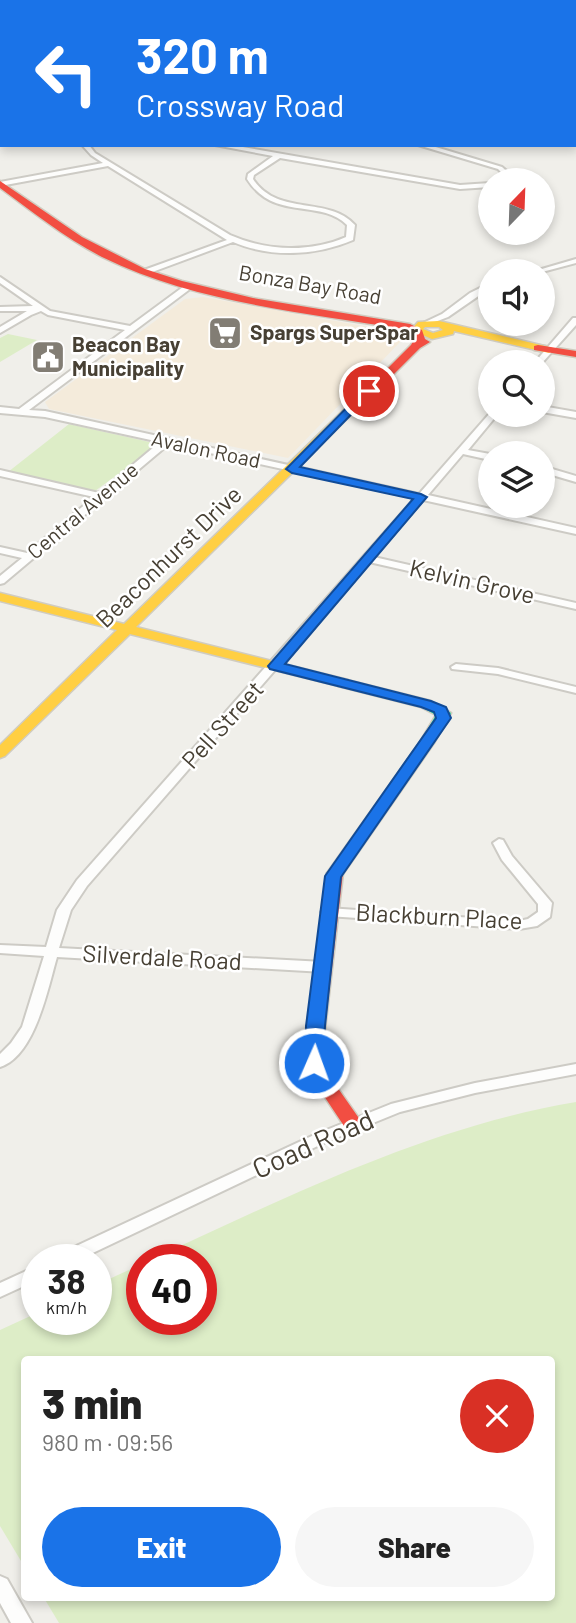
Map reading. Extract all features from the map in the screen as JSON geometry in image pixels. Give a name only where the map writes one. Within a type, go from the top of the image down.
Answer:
[{"type":"street","points":[[87,147],[93,155],[233,240],[262,249],[299,250],[325,248],[350,237],[350,223],[340,215],[273,199],[254,188],[251,174],[278,156]]},
{"type":"street","points":[[229,147],[460,187],[478,186]]},
{"type":"street","points":[[428,147],[500,168]]},
{"type":"street","points":[[0,184],[108,164]]},
{"type":"street","name":"Bonza Bay Road","points":[[0,184],[93,247],[147,272],[190,286],[433,329],[519,350]]},
{"type":"street","points":[[147,272],[233,240]]},
{"type":"street","points":[[555,267],[576,261]]},
{"type":"street","points":[[0,279],[40,309]]},
{"type":"street","points":[[23,410],[190,286]]},
{"type":"street","name":"Beaconhurst Drive","points":[[0,753],[433,329],[478,291]]},
{"type":"street","points":[[0,309],[40,309],[131,329]]},
{"type":"street","points":[[0,331],[28,313],[40,309]]},
{"type":"street","points":[[549,350],[576,320]]},
{"type":"street","name":"Bonza Bay Road","points":[[555,355],[576,354]]},
{"type":"street","name":"Avalon Road","points":[[0,410],[23,410],[576,531]]},
{"type":"street","points":[[555,411],[576,415]]},
{"type":"street","name":"Pell Street","points":[[0,1062],[16,1047],[29,1028],[64,910],[82,883],[483,427]]},
{"type":"street","name":"Central Avenue","points":[[0,581],[166,442]]},
{"type":"street","points":[[461,451],[478,455]]},
{"type":"street","points":[[555,472],[576,478]]},
{"type":"street","points":[[0,473],[100,496]]},
{"type":"street","points":[[0,550],[29,556]]},
{"type":"street","name":"Kelvin Grove","points":[[369,559],[576,606]]},
{"type":"street","points":[[0,597],[426,704],[440,710],[443,718],[333,876],[315,1026],[314,1063],[331,1095],[353,1124]]},
{"type":"street","points":[[456,667],[498,671],[576,690]]},
{"type":"street","name":"Blackburn Place","points":[[328,912],[519,925],[532,923],[545,914],[545,903],[506,858],[499,844]]},
{"type":"street","name":"Silverdale Road","points":[[0,949],[324,967]]},
{"type":"street","name":"Coad Road","points":[[96,1244],[353,1124],[396,1108],[442,1095],[576,1069]]},
{"type":"street","points":[[0,1290],[21,1280]]},
{"type":"street","points":[[0,1585],[22,1623]]},
{"type":"shaded area","points":[[203,297],[402,333],[405,337],[288,458],[49,409],[45,402],[185,299]]},
{"type":"green space","points":[[8,334],[37,340],[0,362],[0,338]]},
{"type":"green space","points":[[69,424],[154,443],[157,446],[95,491],[8,472]]},
{"type":"green space","points":[[576,1102],[576,1623],[59,1623],[46,1601],[555,1601],[555,1356],[21,1356],[21,1561],[0,1526],[0,1330],[21,1320],[21,1335],[112,1335],[112,1278],[126,1271],[126,1335],[217,1335],[217,1244],[185,1244],[358,1167],[465,1128]]},
{"type":"traffic: fast","points":[[335,873],[427,743],[444,713],[426,704],[343,683]]},
{"type":"traffic: slow","points":[[447,326],[449,332],[432,336],[416,330],[422,324],[439,324],[549,350]]},
{"type":"traffic: slow","points":[[0,753],[369,391]]},
{"type":"traffic: slow","points":[[0,597],[343,683]]},
{"type":"traffic: jam","points":[[0,184],[78,239],[141,271],[215,293],[253,301],[406,326],[418,332],[420,338],[416,346]]},
{"type":"traffic: jam","points":[[377,385],[416,346],[425,342]]},
{"type":"traffic: jam","points":[[538,348],[576,354]]},
{"type":"traffic: jam","points":[[335,873],[313,1055],[319,1075],[353,1124]]},
{"type":"place","name":"Spargs SuperSpar","points":[[225,333]]},
{"type":"place","name":"Beacon Bay Municipality","points":[[48,357]]},
{"type":"route","points":[[314,1063],[315,1026],[333,876],[443,718],[440,710],[426,704],[275,666],[421,497],[292,469],[369,391]]}]
